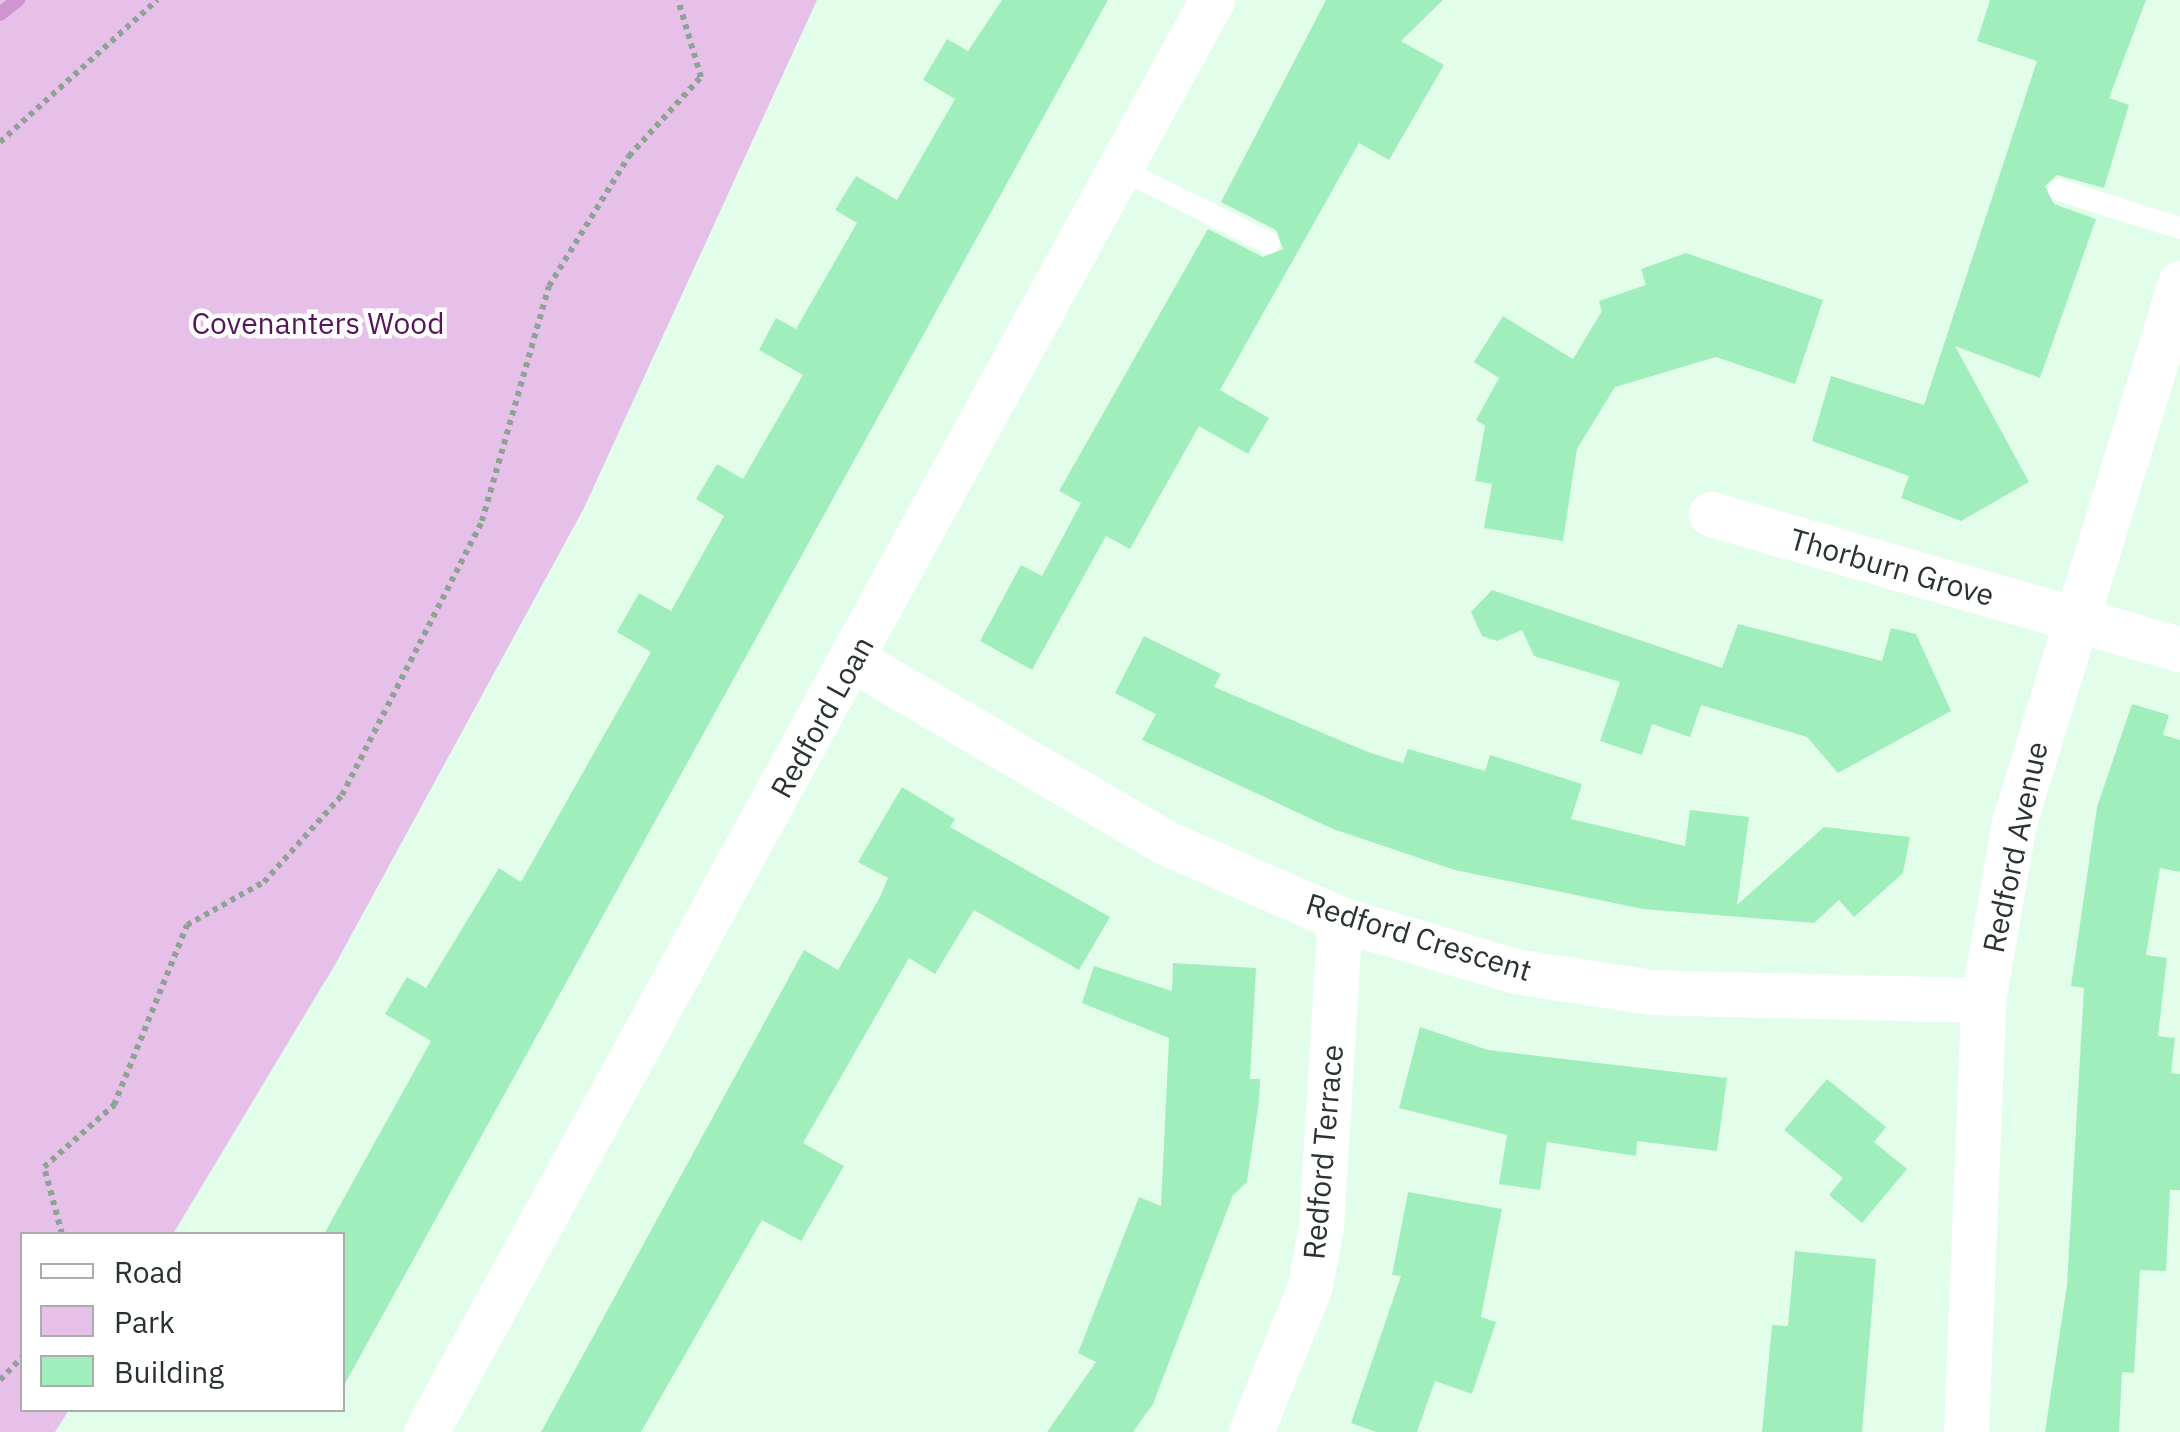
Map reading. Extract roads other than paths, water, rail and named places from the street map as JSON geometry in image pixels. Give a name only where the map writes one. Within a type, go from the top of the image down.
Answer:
[{"type":"street","name":"Redford Loan","points":[[426,1432],[854,660],[1212,0]]},
{"type":"street","name":"Redford Avenue","points":[[1966,1432],[1983,1000],[2014,823],[2072,619],[2180,283]]},
{"type":"street","name":"Thorburn Grove","points":[[1711,514],[2180,649]]},
{"type":"street","name":"Redford Crescent","points":[[854,660],[1164,842],[1340,919],[1516,972],[1650,992],[1774,1002],[1983,1000]]},
{"type":"street","name":"Redford Terrace","points":[[1250,1432],[1310,1286],[1321,1226],[1340,919]]},
{"type":"lane","points":[[1120,170],[1269,243]]},
{"type":"lane","points":[[2059,190],[2180,228]]},
{"type":"waterway","points":[[0,14],[18,0]]},
{"type":"park label","name":"Covenanters Wood","points":[[318,323]]}]
